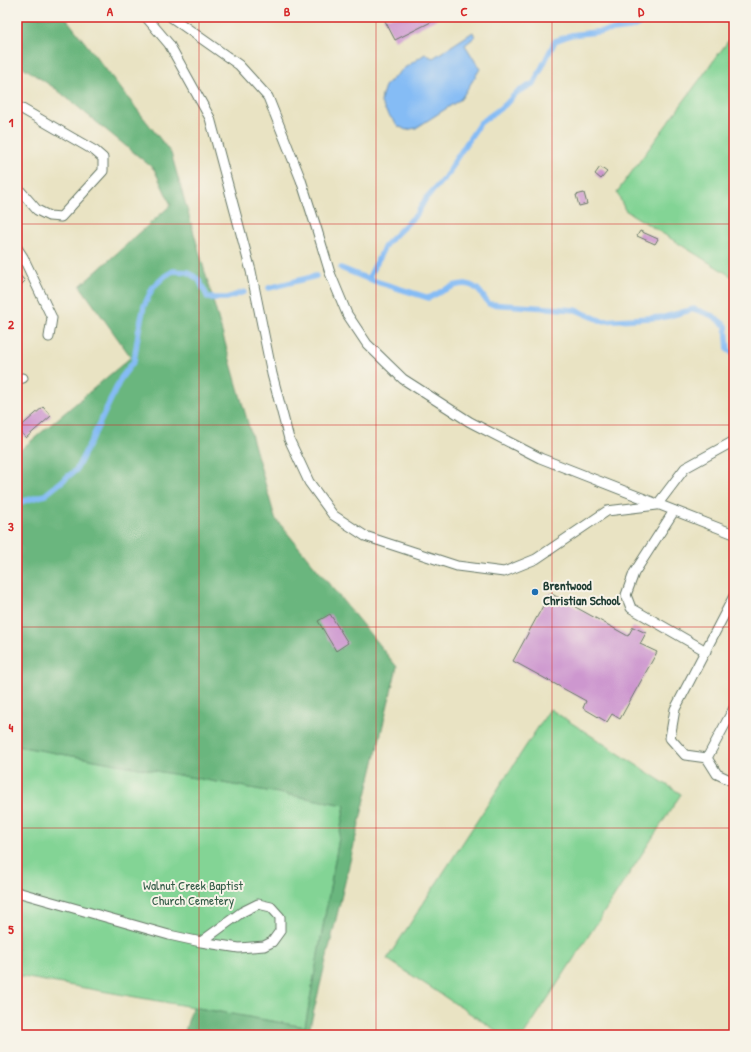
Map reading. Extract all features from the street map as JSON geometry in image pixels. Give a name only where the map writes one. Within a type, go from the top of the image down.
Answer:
[{"type":"lane","points":[[146,17],[169,44],[210,118],[251,271],[272,374],[289,440],[309,482],[333,515],[365,536],[457,566],[504,572],[536,559],[607,511],[658,504],[685,468],[734,441]]},
{"type":"lane","points":[[171,17],[239,65],[268,97],[301,180],[330,273],[347,314],[367,344],[403,379],[470,422],[540,458],[734,534]]},
{"type":"lane","points":[[17,106],[95,151],[103,158],[103,171],[61,217],[48,216],[37,210],[17,187]]},
{"type":"lane","points":[[17,248],[23,257],[52,318],[50,338]]},
{"type":"lane","points":[[674,511],[634,573],[626,595],[631,608],[706,651]]},
{"type":"lane","points":[[734,596],[675,709],[670,738],[685,755],[707,758],[718,774],[734,782]]},
{"type":"lane","points":[[707,758],[734,708]]},
{"type":"lane","points":[[17,892],[169,935],[201,942],[238,948],[264,946],[272,942],[280,931],[280,917],[271,907],[258,904],[242,912],[201,942]]},
{"type":"green space","points":[[17,17],[65,17],[171,153],[275,518],[397,667],[308,1035],[184,1035],[192,1007],[305,1027],[345,805],[17,746],[17,453],[131,357],[80,286],[171,205],[154,169],[56,89],[17,63]]},
{"type":"green space","points":[[734,33],[734,278],[625,210],[617,192]]},
{"type":"green space","points":[[550,709],[681,794],[524,1035],[503,1035],[387,959]]},
{"type":"green space","name":"Walnut Creek Baptist Church Cemetery","points":[[17,746],[345,805],[305,1027],[17,976]]},
{"type":"water","points":[[473,32],[475,37],[465,45],[480,69],[461,99],[416,128],[406,130],[398,126],[381,103],[385,86],[403,69],[425,54],[433,58]]},
{"type":"building","points":[[383,17],[441,17],[395,40]]},
{"type":"building","points":[[600,167],[607,172],[601,179],[595,174]]},
{"type":"building","points":[[584,193],[587,204],[579,206],[576,195]]},
{"type":"building","points":[[640,231],[658,239],[655,244],[637,236]]},
{"type":"building","points":[[17,272],[25,281],[17,289]]},
{"type":"building","points":[[43,407],[51,416],[26,438],[18,429]]},
{"type":"building","points":[[550,593],[628,636],[633,627],[646,633],[640,644],[657,652],[620,719],[612,714],[607,722],[583,708],[586,701],[513,661]]},
{"type":"building","points":[[330,614],[348,643],[336,651],[318,621]]},
{"type":"waterway","points":[[368,279],[386,244],[417,214],[426,198],[449,173],[454,162],[480,123],[505,105],[516,93],[534,83],[555,41],[571,35],[630,28],[655,17]]},
{"type":"waterway","points":[[341,268],[368,279],[429,298],[453,286],[465,284],[477,289],[489,304],[576,310],[602,321],[665,317],[694,309],[713,316],[726,326],[728,350],[734,354]]},
{"type":"waterway","points":[[17,503],[45,495],[76,470],[121,378],[134,361],[144,306],[153,287],[173,271],[188,272],[199,280],[208,298],[227,298],[244,292]]},
{"type":"waterway","points":[[269,288],[316,276]]},
{"type":"place","name":"Brentwood Christian School","points":[[535,592]]}]
